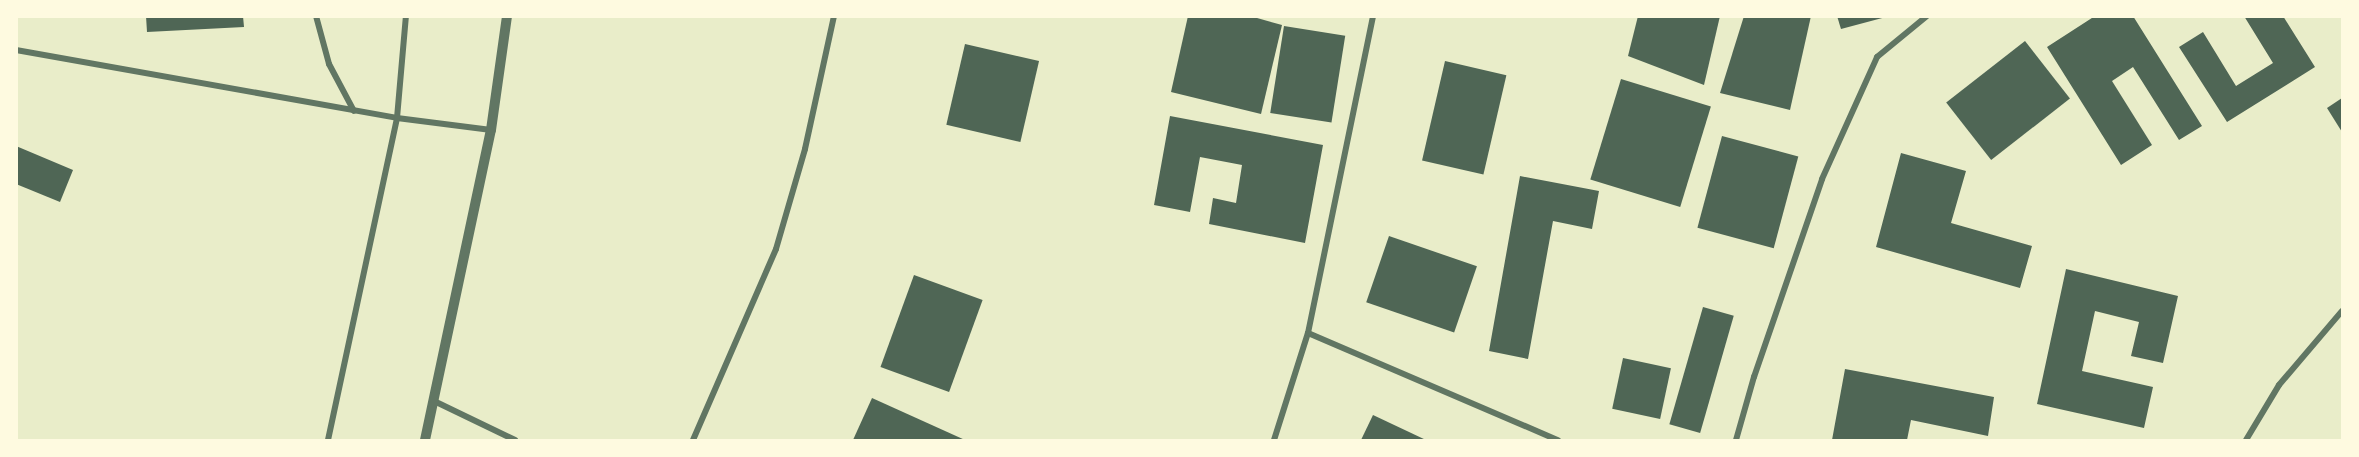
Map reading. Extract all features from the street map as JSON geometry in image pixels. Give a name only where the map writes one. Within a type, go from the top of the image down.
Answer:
[{"type":"street","points":[[316,16],[329,64],[354,111]]},
{"type":"street","points":[[328,441],[397,118],[406,16]]},
{"type":"street","points":[[425,441],[492,130],[507,16]]},
{"type":"street","points":[[693,441],[776,249],[805,149],[834,16]]},
{"type":"street","points":[[1274,441],[1308,333],[1372,16]]},
{"type":"street","points":[[1736,441],[1754,377],[1822,179],[1877,57],[1927,16]]},
{"type":"street","points":[[16,50],[81,64],[354,111],[492,130]]},
{"type":"street","points":[[2246,441],[2279,385],[2343,311]]},
{"type":"street","points":[[1308,333],[1558,441]]},
{"type":"street","points":[[434,401],[515,441]]},
{"type":"building","points":[[146,16],[243,16],[244,27],[147,32]]},
{"type":"building","points":[[1188,16],[1250,16],[1282,25],[1261,114],[1171,92]]},
{"type":"building","points":[[1638,16],[1720,16],[1704,85],[1628,56]]},
{"type":"building","points":[[1744,16],[1811,16],[1790,110],[1720,93]]},
{"type":"building","points":[[1837,16],[1886,16],[1886,17],[1841,29]]},
{"type":"building","points":[[2095,16],[2133,16],[2202,126],[2179,140],[2133,67],[2112,81],[2152,145],[2121,165],[2047,47]]},
{"type":"building","points":[[2244,16],[2283,16],[2315,67],[2227,122],[2179,47],[2203,32],[2236,86],[2273,63]]},
{"type":"building","points":[[1284,26],[1345,36],[1331,123],[1270,113]]},
{"type":"building","points":[[2025,41],[2070,99],[1991,160],[1946,103]]},
{"type":"building","points":[[965,44],[1039,61],[1020,142],[946,125]]},
{"type":"building","points":[[1445,61],[1506,75],[1483,175],[1422,160]]},
{"type":"building","points":[[1621,79],[1711,106],[1680,207],[1590,179]]},
{"type":"building","points":[[2342,98],[2342,132],[2327,108]]},
{"type":"building","points":[[1170,116],[1323,145],[1305,243],[1209,224],[1213,198],[1236,203],[1242,165],[1200,157],[1190,212],[1154,205]]},
{"type":"building","points":[[1722,136],[1798,156],[1774,248],[1697,228]]},
{"type":"building","points":[[16,146],[73,170],[60,202],[16,184]]},
{"type":"building","points":[[1901,153],[1966,171],[1951,223],[2032,246],[2020,288],[1876,247]]},
{"type":"building","points":[[1520,176],[1599,191],[1592,229],[1553,221],[1528,359],[1489,351]]},
{"type":"building","points":[[1389,236],[1477,266],[1454,332],[1366,302]]},
{"type":"building","points":[[2066,269],[2178,296],[2163,363],[2131,356],[2139,322],[2095,311],[2082,371],[2153,387],[2144,428],[2037,404]]},
{"type":"building","points":[[914,275],[983,300],[949,392],[880,367]]},
{"type":"building","points":[[1703,307],[1734,316],[1700,433],[1669,424]]},
{"type":"building","points":[[1623,358],[1671,368],[1660,419],[1612,409]]},
{"type":"building","points":[[1845,369],[1994,397],[1988,436],[1911,420],[1907,440],[1832,440]]},
{"type":"building","points":[[872,398],[965,440],[853,440]]},
{"type":"building","points":[[1373,415],[1426,440],[1361,440]]}]
